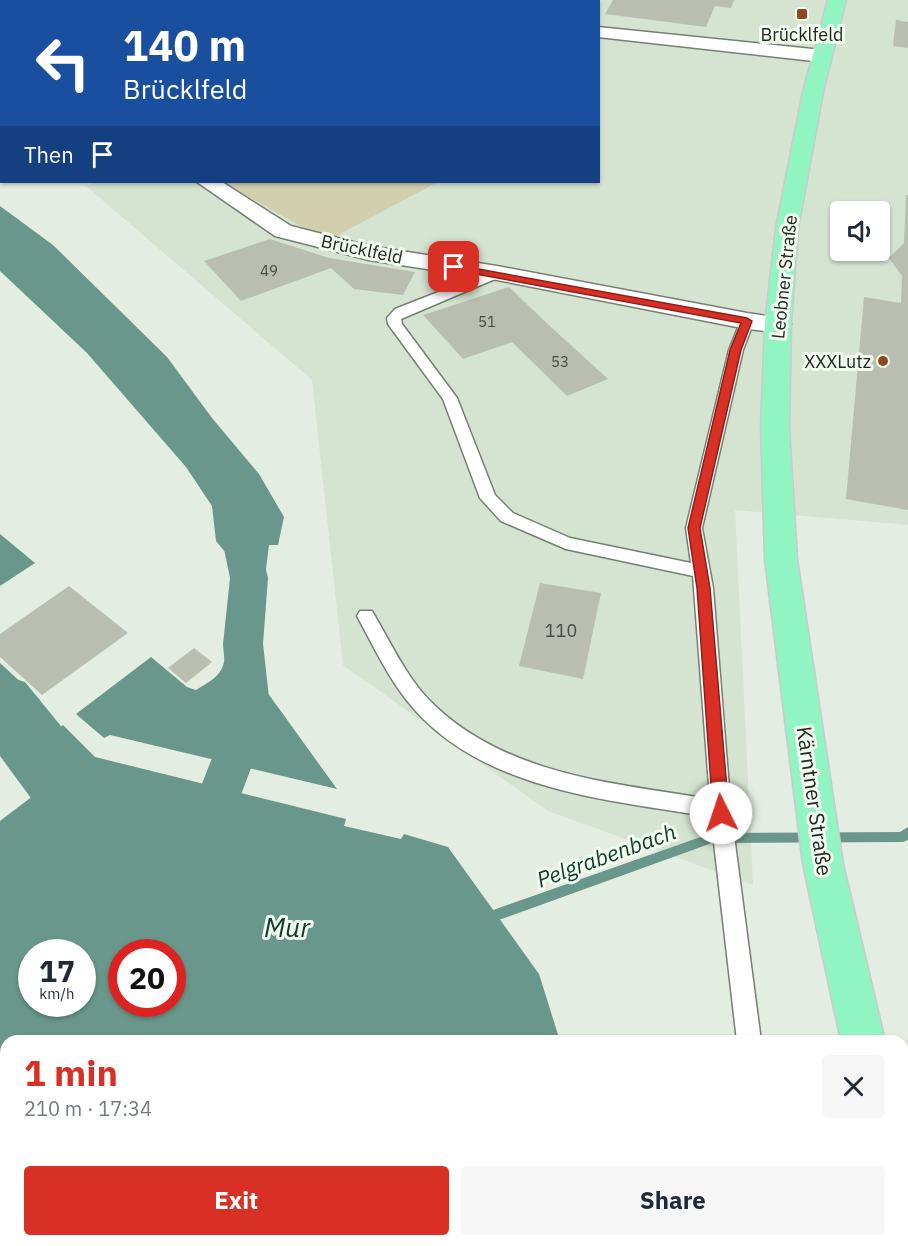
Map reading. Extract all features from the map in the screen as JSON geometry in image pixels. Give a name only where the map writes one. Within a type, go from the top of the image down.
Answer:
[{"type":"main road","name":"Leobner Straße","points":[[781,559],[775,428],[778,324],[787,228],[805,130],[837,0]]},
{"type":"main road","name":"Kärntner Straße","points":[[781,559],[823,864],[862,1035]]},
{"type":"street","points":[[600,33],[822,56]]},
{"type":"street","name":"Brücklfeld","points":[[210,183],[283,231],[369,253],[497,273],[747,321],[778,324]]},
{"type":"lane","points":[[497,273],[400,312],[394,318],[395,324],[450,398],[488,498],[507,517],[566,543],[701,571]]},
{"type":"lane","points":[[747,321],[736,350],[694,528],[701,571],[721,812],[748,1035]]},
{"type":"lane","points":[[366,616],[422,705],[442,724],[493,759],[554,779],[721,812]]},
{"type":"shaded area","points":[[600,0],[908,0],[908,525],[735,510],[753,885],[548,811],[343,665],[312,380],[86,186],[96,183],[224,183],[327,241],[436,183],[600,183]]},
{"type":"shaded area","points":[[224,183],[436,183],[327,241]]},
{"type":"water","points":[[0,206],[53,245],[167,357],[212,418],[259,474],[284,517],[278,545],[269,545],[265,577],[232,578],[234,568],[228,565],[230,558],[216,541],[212,506],[186,467],[87,353],[0,271]]},
{"type":"water","points":[[0,534],[35,563],[0,586]]},
{"type":"water","points":[[257,643],[255,666],[262,685],[337,789],[110,735],[104,738],[76,714],[151,657],[187,687],[196,690],[219,673],[224,662],[226,645]]},
{"type":"water","points":[[0,663],[40,700],[0,730]]},
{"type":"water","name":"Mur","points":[[63,725],[95,757],[346,819],[344,826],[401,839],[404,834],[448,847],[539,974],[558,1035],[0,1035],[0,821],[42,789],[16,761]]},
{"type":"building","points":[[613,0],[734,0],[731,8],[715,6],[706,27],[605,14]]},
{"type":"building","points":[[896,20],[908,22],[908,48],[893,46]]},
{"type":"building","name":"XXXLutz","points":[[906,195],[908,195],[908,510],[846,499],[864,297],[901,303],[902,276],[890,257],[904,243]]},
{"type":"building","points":[[270,239],[329,258],[415,272],[403,295],[354,289],[331,268],[241,301],[204,261]]},
{"type":"building","points":[[509,287],[608,379],[567,396],[512,342],[463,359],[423,315]]},
{"type":"building","points":[[540,583],[601,593],[583,679],[519,666]]},
{"type":"building","points":[[69,586],[128,633],[42,695],[0,657],[0,634]]},
{"type":"building","points":[[194,648],[212,662],[186,683],[168,668]]},
{"type":"waterway","points":[[196,832],[214,810],[250,715],[243,644],[249,578],[237,525]]},
{"type":"waterway","name":"Mur","points":[[0,702],[147,892],[152,939]]},
{"type":"waterway","name":"Pelgrabenbach","points":[[496,915],[712,838],[903,837],[908,832]]},
{"type":"place","name":"Brücklfeld","points":[[802,14]]},
{"type":"place","name":"XXXLutz","points":[[883,361]]},
{"type":"route","points":[[454,267],[497,273],[747,321],[736,350],[694,528],[704,588],[721,813]]}]
